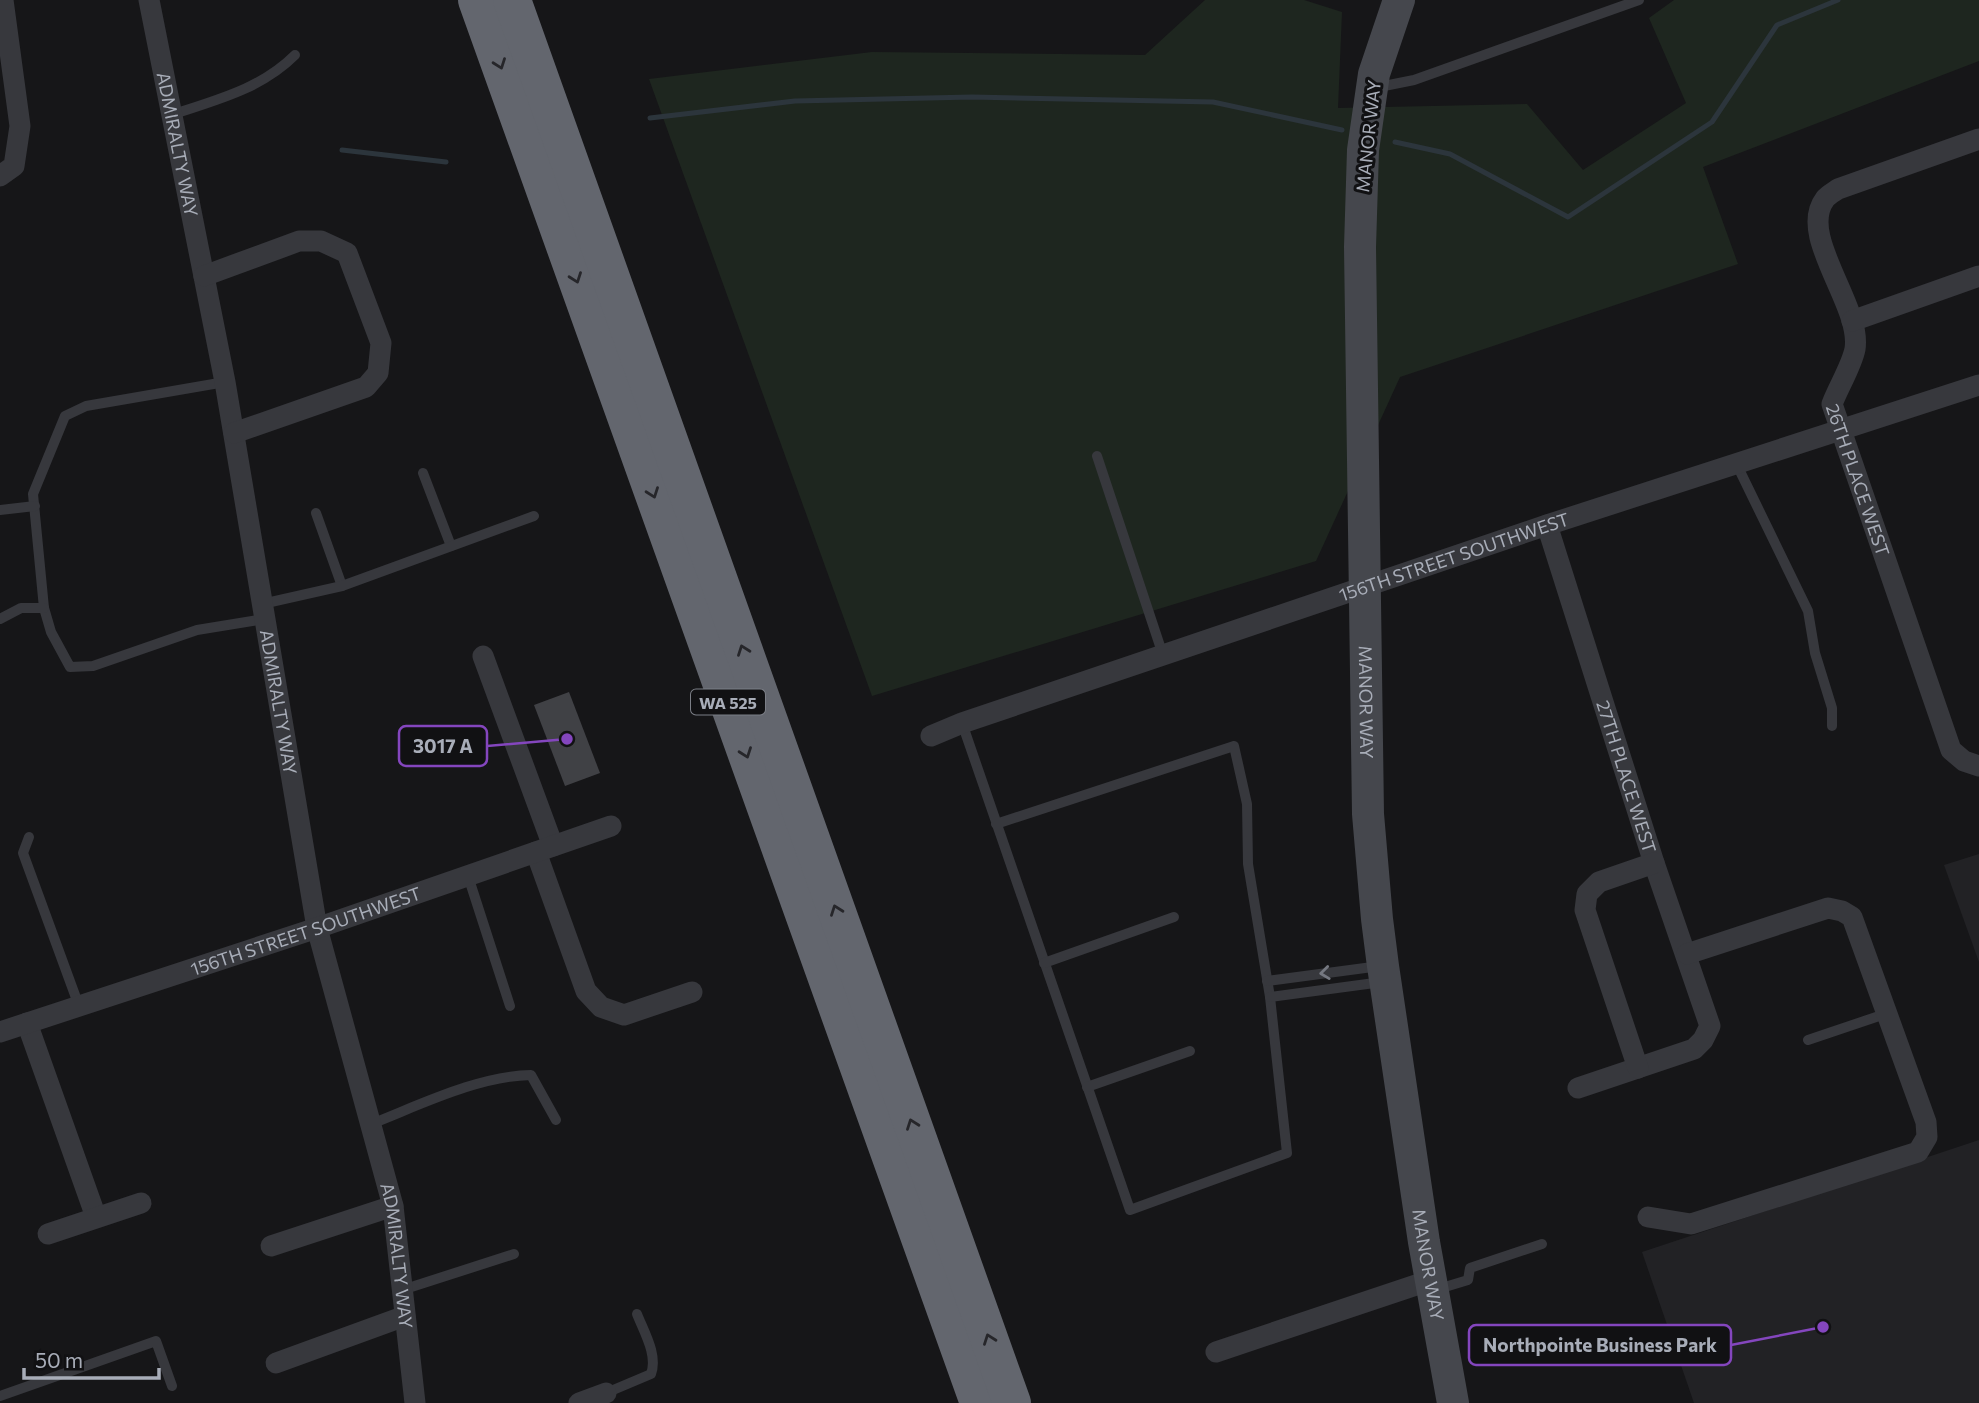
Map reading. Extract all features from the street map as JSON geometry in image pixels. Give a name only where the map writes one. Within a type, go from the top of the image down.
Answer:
[{"type":"highway","name":"WA 525","points":[[477,0],[979,1403]]},
{"type":"highway","name":"WA 525","points":[[512,0],[1012,1403]]},
{"type":"street","points":[[3,0],[20,126],[7,171]]},
{"type":"street","name":"ADMIRALTY WAY","points":[[149,0],[225,382],[317,928],[393,1206],[415,1403]]},
{"type":"street","name":"MANOR WAY","points":[[1399,0],[1374,74],[1363,150],[1360,247],[1368,814],[1384,974],[1453,1403]]},
{"type":"street","name":"26TH PLACE WEST","points":[[1977,766],[1956,756],[1951,750],[1832,404],[1855,348],[1852,321],[1818,231],[1818,214],[1825,199],[1838,189],[1979,139]]},
{"type":"street","points":[[204,276],[299,241],[321,241],[347,253],[381,343],[377,373],[366,387],[234,433]]},
{"type":"street","points":[[1852,321],[1979,276]]},
{"type":"street","name":"156TH STREET SOUTHWEST","points":[[930,736],[1547,525],[1840,429],[1978,391]]},
{"type":"street","name":"27TH PLACE WEST","points":[[1547,525],[1654,863],[1710,1026],[1703,1040],[1694,1049],[1638,1068]]},
{"type":"street","points":[[483,656],[586,991],[601,1007],[624,1015],[692,992]]},
{"type":"street","name":"156TH STREET SOUTHWEST","points":[[1,1028],[27,1023],[317,928],[611,826]]},
{"type":"street","points":[[1578,1088],[1638,1068],[1585,909],[1587,894],[1600,882],[1654,863]]},
{"type":"street","points":[[1648,1217],[1691,1223],[1918,1152],[1927,1137],[1926,1122],[1853,917],[1828,908],[1687,954]]},
{"type":"street","points":[[27,1023],[96,1217]]},
{"type":"street","points":[[48,1234],[141,1203]]},
{"type":"street","points":[[271,1246],[393,1206]]},
{"type":"street","points":[[1216,1352],[1432,1285]]},
{"type":"street","points":[[276,1363],[405,1316]]},
{"type":"street","points":[[579,1403],[606,1393]]},
{"type":"lane","points":[[1372,88],[1414,80],[1639,0]]},
{"type":"lane","points":[[171,115],[241,92],[279,71],[295,55]]},
{"type":"lane","points":[[225,382],[86,406],[65,416],[33,494],[44,608],[51,632],[70,667],[93,666],[197,630],[263,612],[534,516]]},
{"type":"lane","points":[[1097,456],[1163,655]]},
{"type":"lane","points":[[1736,463],[1808,611],[1815,653],[1832,708],[1832,726]]},
{"type":"lane","points":[[423,474],[451,546]]},
{"type":"lane","points":[[0,510],[35,506]]},
{"type":"lane","points":[[316,513],[342,586]]},
{"type":"lane","points":[[0,619],[22,608],[44,608]]},
{"type":"lane","points":[[962,723],[996,824],[1130,1210],[1287,1153],[1270,997],[1248,864],[1247,804],[1234,746],[996,824]]},
{"type":"lane","points":[[29,837],[23,853],[79,1006]]},
{"type":"lane","points":[[468,876],[510,1006]]},
{"type":"lane","points":[[1044,963],[1174,917]]},
{"type":"lane","points":[[1267,981],[1384,974]]},
{"type":"lane","points":[[1270,997],[1384,974]]},
{"type":"lane","points":[[1808,1040],[1888,1013]]},
{"type":"lane","points":[[1087,1087],[1190,1051]]},
{"type":"lane","points":[[371,1125],[472,1087],[513,1075],[531,1075],[556,1120]]},
{"type":"lane","points":[[1432,1285],[1468,1280],[1470,1268],[1542,1244]]},
{"type":"lane","points":[[402,1290],[514,1254]]},
{"type":"lane","points":[[606,1393],[651,1374],[653,1357],[637,1314]]},
{"type":"lane","points":[[0,1396],[156,1341],[172,1386]]},
{"type":"shaded area","points":[[1205,0],[1304,0],[1342,12],[1338,108],[1527,104],[1583,170],[1686,103],[1649,18],[1674,0],[1979,0],[1979,61],[1703,167],[1738,264],[1400,377],[1316,561],[872,696],[649,79],[872,52],[1145,55]]},
{"type":"shaded area","points":[[1979,854],[1979,962],[1944,865]]},
{"type":"shaded area","points":[[1979,1140],[1979,1403],[1694,1403],[1642,1252]]},
{"type":"building","points":[[569,692],[600,773],[565,786],[534,705]]},
{"type":"waterway","points":[[1395,142],[1450,154],[1568,217],[1712,122],[1777,25],[1838,0]]},
{"type":"waterway","points":[[650,118],[795,101],[972,97],[1213,102],[1342,130]]},
{"type":"waterway","points":[[342,150],[446,162]]},
{"type":"place","name":"3017 A","points":[[567,739]]},
{"type":"place","name":"Northpointe Business Park","points":[[1823,1327]]}]
